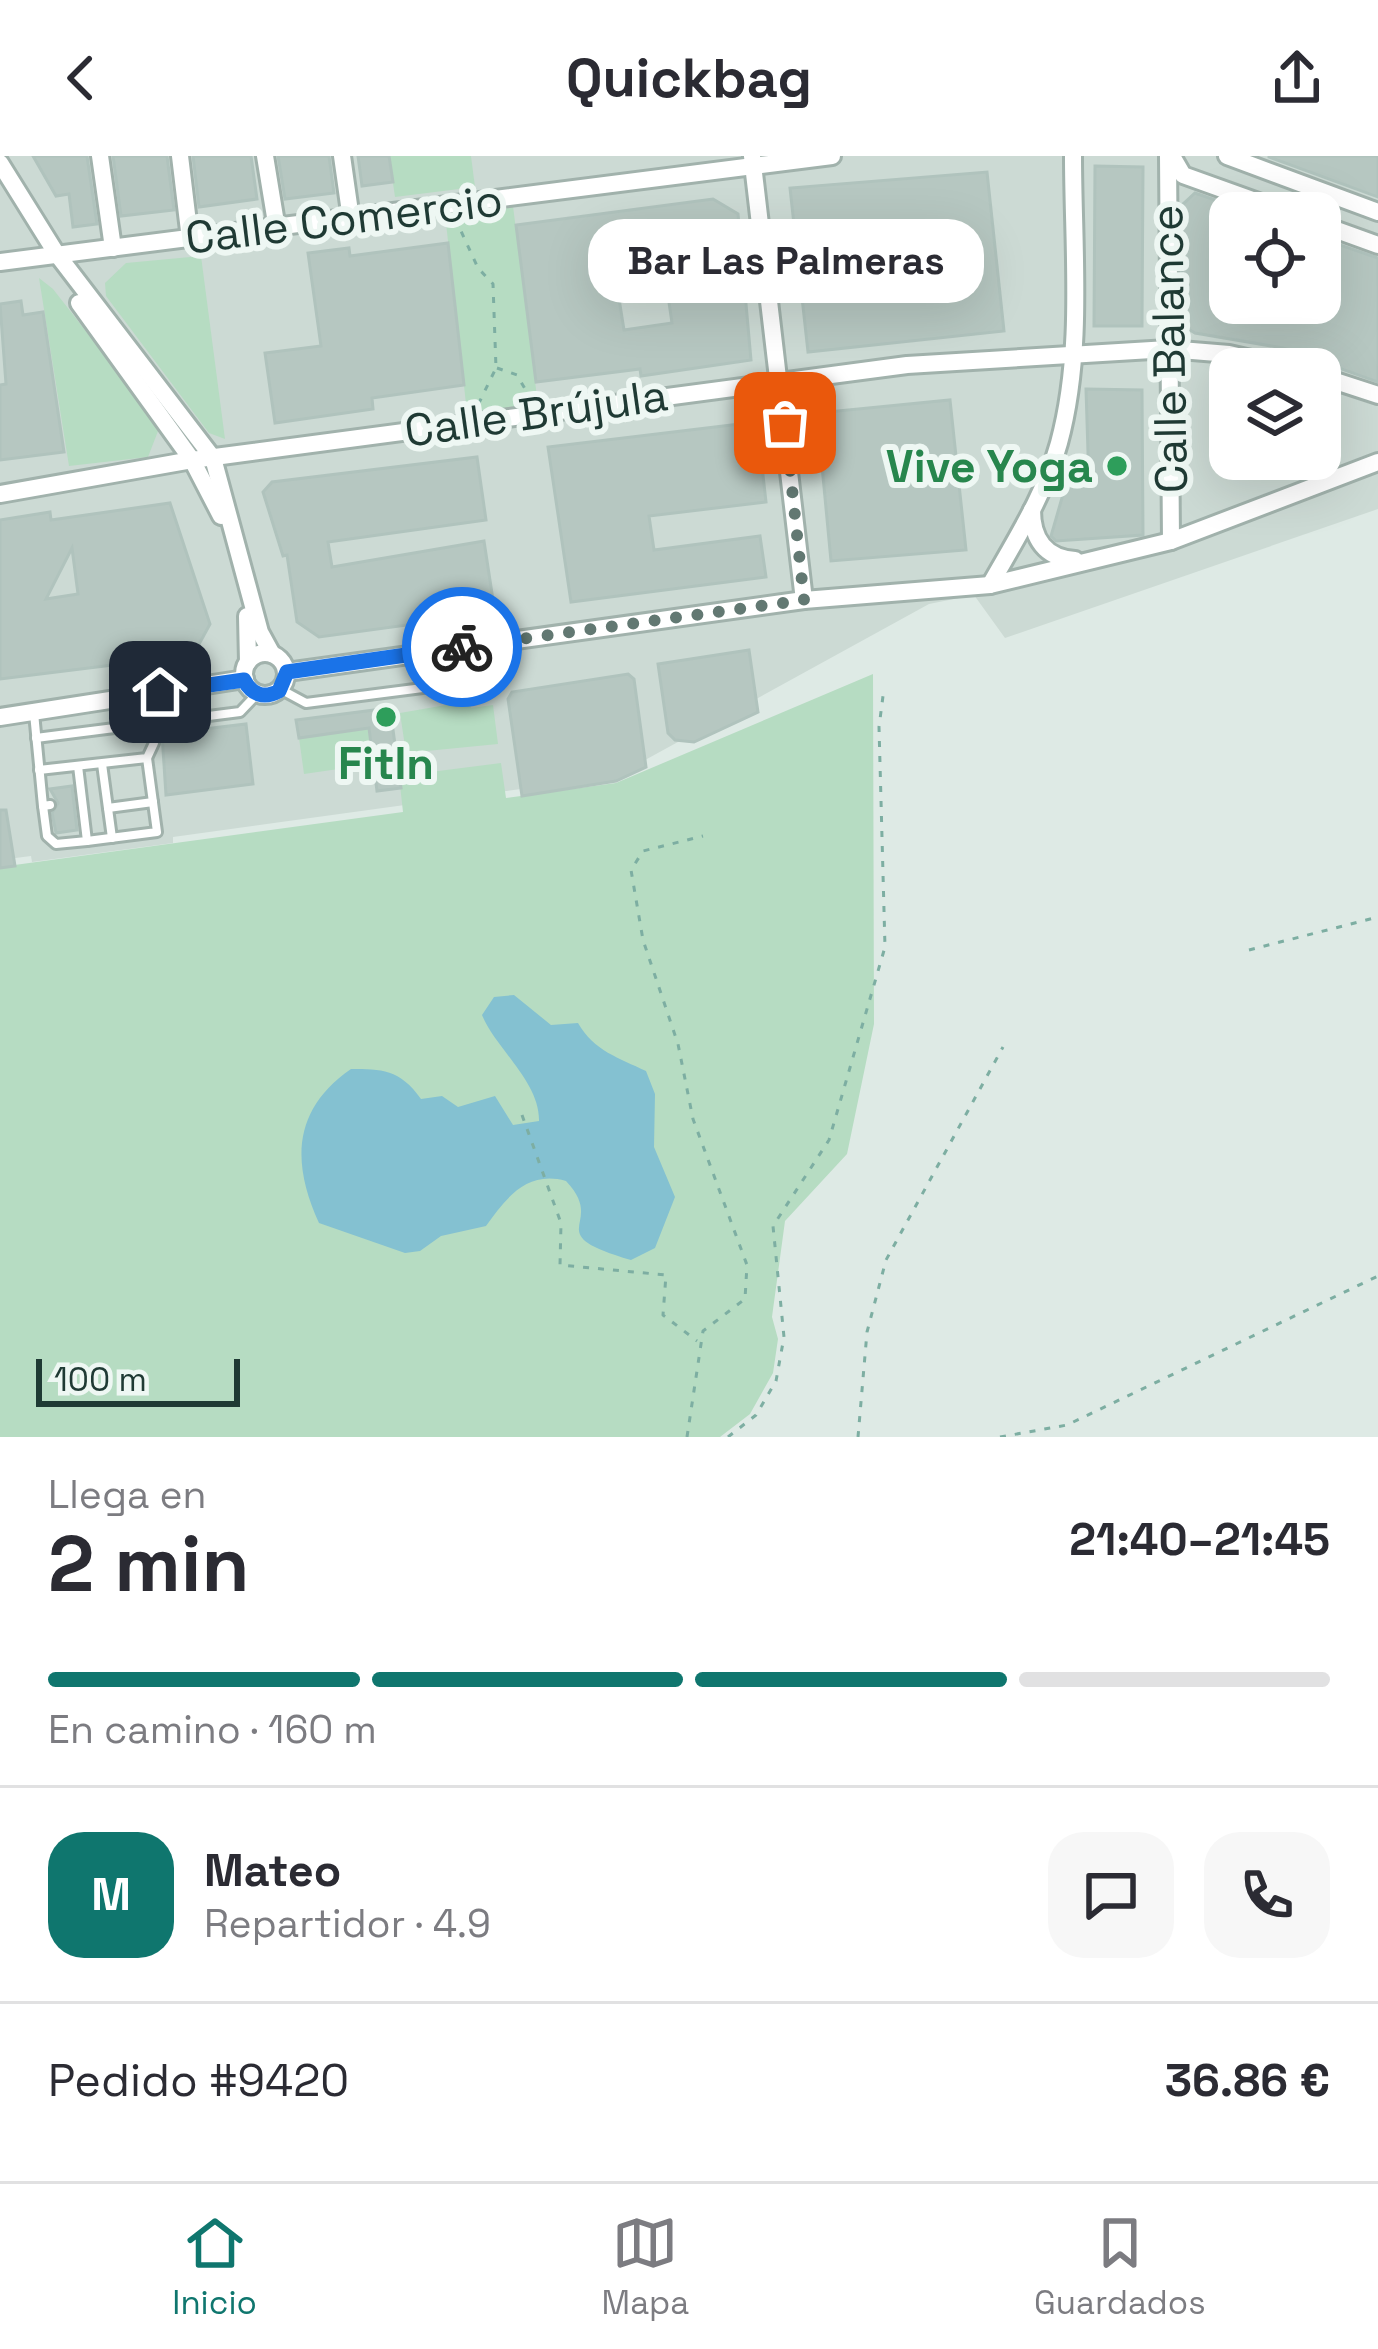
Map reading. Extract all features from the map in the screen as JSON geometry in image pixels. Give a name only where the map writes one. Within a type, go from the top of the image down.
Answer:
[{"type":"street","points":[[100,156],[113,248]]},
{"type":"street","points":[[180,156],[190,239]]},
{"type":"street","points":[[265,156],[277,229]]},
{"type":"street","points":[[342,156],[351,219]]},
{"type":"street","name":"Calle Comercio","points":[[0,262],[351,219],[753,160],[832,156]]},
{"type":"street","points":[[990,585],[1032,509],[1060,441],[1074,352],[1073,156]]},
{"type":"street","points":[[1170,156],[1183,175],[1230,192]]},
{"type":"street","name":"Calle Balance","points":[[1170,156],[1171,541]]},
{"type":"street","points":[[1227,156],[1378,212]]},
{"type":"street","points":[[753,160],[804,600]]},
{"type":"street","points":[[0,163],[51,255],[212,458],[260,632],[284,681]]},
{"type":"street","points":[[0,175],[192,460],[224,522],[251,632],[250,678]]},
{"type":"street","points":[[1341,232],[1378,245]]},
{"type":"street","name":"Calle Brújula","points":[[0,494],[192,460],[780,379],[1074,352],[1209,352]]},
{"type":"street","points":[[1341,383],[1378,395]]},
{"type":"street","points":[[0,717],[250,678],[284,681],[479,645],[804,600],[990,585],[1171,541],[1378,463]]},
{"type":"street","points":[[1032,509],[1032,529],[1043,548],[1059,559],[1088,561]]},
{"type":"street","points":[[250,678],[259,654],[272,654]]},
{"type":"lane","points":[[284,681],[306,703],[477,681],[482,672],[479,645]]},
{"type":"lane","points":[[36,738],[240,712],[250,678]]},
{"type":"lane","points":[[34,712],[47,836],[56,844],[157,832],[147,758],[154,723]]},
{"type":"lane","points":[[39,770],[147,758]]},
{"type":"lane","points":[[102,764],[112,838]]},
{"type":"lane","points":[[78,766],[78,801],[88,841]]},
{"type":"lane","points":[[108,808],[153,802]]},
{"type":"path","points":[[449,205],[478,268],[493,284],[496,368],[470,422]]},
{"type":"path","points":[[496,368],[517,375],[539,412]]},
{"type":"path","points":[[728,1437],[756,1415],[776,1382],[784,1336],[772,1226],[829,1140],[886,947],[883,696]]},
{"type":"path","points":[[687,1437],[703,1331],[745,1299],[747,1265],[693,1119],[678,1044],[644,940],[631,870],[643,851],[703,836]]},
{"type":"path","points":[[1249,950],[1378,916]]},
{"type":"path","points":[[858,1437],[867,1332],[886,1260],[1003,1048]]},
{"type":"path","points":[[522,1115],[561,1223],[560,1265],[666,1275],[663,1315],[700,1343]]},
{"type":"path","points":[[1000,1437],[1067,1425],[1378,1276]]},
{"type":"shaded area","points":[[0,156],[1378,156],[1378,509],[1005,638],[974,595],[929,604],[616,776],[173,837],[173,843],[32,862],[31,856],[0,860]]},
{"type":"green space","points":[[389,156],[471,156],[475,187],[395,197]]},
{"type":"green space","points":[[513,206],[538,405],[467,413],[445,214]]},
{"type":"green space","points":[[201,256],[225,439],[209,433],[106,296],[105,283],[126,263]]},
{"type":"green space","points":[[39,278],[53,289],[160,426],[148,457],[69,466]]},
{"type":"green space","points":[[873,674],[874,1024],[847,1154],[785,1221],[772,1317],[778,1339],[773,1373],[750,1414],[720,1437],[0,1437],[0,867],[403,812],[399,776],[501,763],[506,798],[616,783]]},
{"type":"green space","points":[[469,701],[471,708],[493,705],[498,744],[406,753],[400,713]]},
{"type":"green space","points":[[368,728],[373,764],[304,774],[299,738]]},
{"type":"water","points":[[514,995],[551,1025],[578,1023],[599,1047],[646,1071],[655,1094],[654,1147],[675,1197],[655,1248],[631,1260],[587,1242],[580,1235],[577,1196],[566,1181],[552,1179],[519,1189],[486,1226],[441,1236],[420,1251],[405,1253],[319,1223],[304,1179],[303,1138],[318,1101],[351,1069],[389,1073],[421,1099],[442,1096],[458,1107],[495,1096],[513,1125],[539,1121],[525,1079],[482,1015],[494,997]]},
{"type":"building","points":[[33,156],[87,156],[97,224],[73,227],[69,194],[56,196]]},
{"type":"building","points":[[113,156],[167,156],[174,210],[121,216]]},
{"type":"building","points":[[193,156],[251,156],[257,199],[199,207]]},
{"type":"building","points":[[278,156],[329,156],[334,193],[285,199]]},
{"type":"building","points":[[358,156],[389,156],[393,182],[362,186]]},
{"type":"building","points":[[1378,156],[1378,197],[1269,157]]},
{"type":"building","points":[[1095,166],[1143,167],[1142,326],[1094,326]]},
{"type":"building","points":[[987,172],[1004,331],[808,352],[790,188]]},
{"type":"building","points":[[1195,193],[1209,198],[1209,324],[1341,324],[1341,245],[1378,258],[1378,382],[1341,369],[1341,348],[1283,348],[1195,333],[1182,325],[1181,206]]},
{"type":"building","points":[[713,199],[738,214],[751,360],[641,376],[640,369],[536,382],[516,225]],"holes":[[[662,254],[672,323],[624,330],[613,261]]]},
{"type":"building","points":[[448,243],[464,385],[372,398],[373,409],[275,423],[265,353],[321,346],[308,253],[349,248],[350,256]]},
{"type":"building","points":[[21,301],[23,315],[43,312],[64,452],[0,460],[0,385],[6,384],[0,304]]},
{"type":"building","points":[[1086,389],[1142,390],[1143,535],[1056,541],[1051,536],[1066,484],[1089,484]]},
{"type":"building","points":[[950,400],[966,550],[831,561],[817,413]]},
{"type":"building","points":[[757,422],[766,502],[649,516],[654,550],[760,536],[766,577],[571,602],[548,447]]},
{"type":"building","points":[[477,457],[486,520],[328,542],[332,567],[484,541],[495,613],[319,637],[297,622],[287,555],[283,556],[263,492],[272,482]]},
{"type":"building","points":[[170,503],[210,624],[193,655],[0,679],[0,520],[50,512],[51,520]],"holes":[[[72,548],[78,594],[46,599]]]},
{"type":"building","points":[[749,650],[758,712],[694,742],[675,740],[668,733],[658,664]]},
{"type":"building","points":[[628,674],[634,679],[646,767],[616,781],[522,796],[508,699],[512,692]]},
{"type":"building","points":[[390,708],[401,788],[377,791],[369,728],[299,738],[296,720]]},
{"type":"building","points":[[246,724],[253,784],[166,795],[162,734]]},
{"type":"building","points":[[72,786],[77,830],[56,833],[52,813],[58,803],[50,789]]},
{"type":"building","points":[[0,810],[6,810],[15,866],[0,868]]},
{"type":"way so far","points":[[462,647],[804,600],[785,423]]},
{"type":"place","name":"Bar Las Palmeras","points":[[785,423]]},
{"type":"place","name":"Vive Yoga","points":[[1117,466]]},
{"type":"place","name":"FitIn","points":[[386,717]]},
{"type":"route","points":[[160,692],[244,680],[252,691],[266,696],[284,686],[287,672],[462,647]]}]
